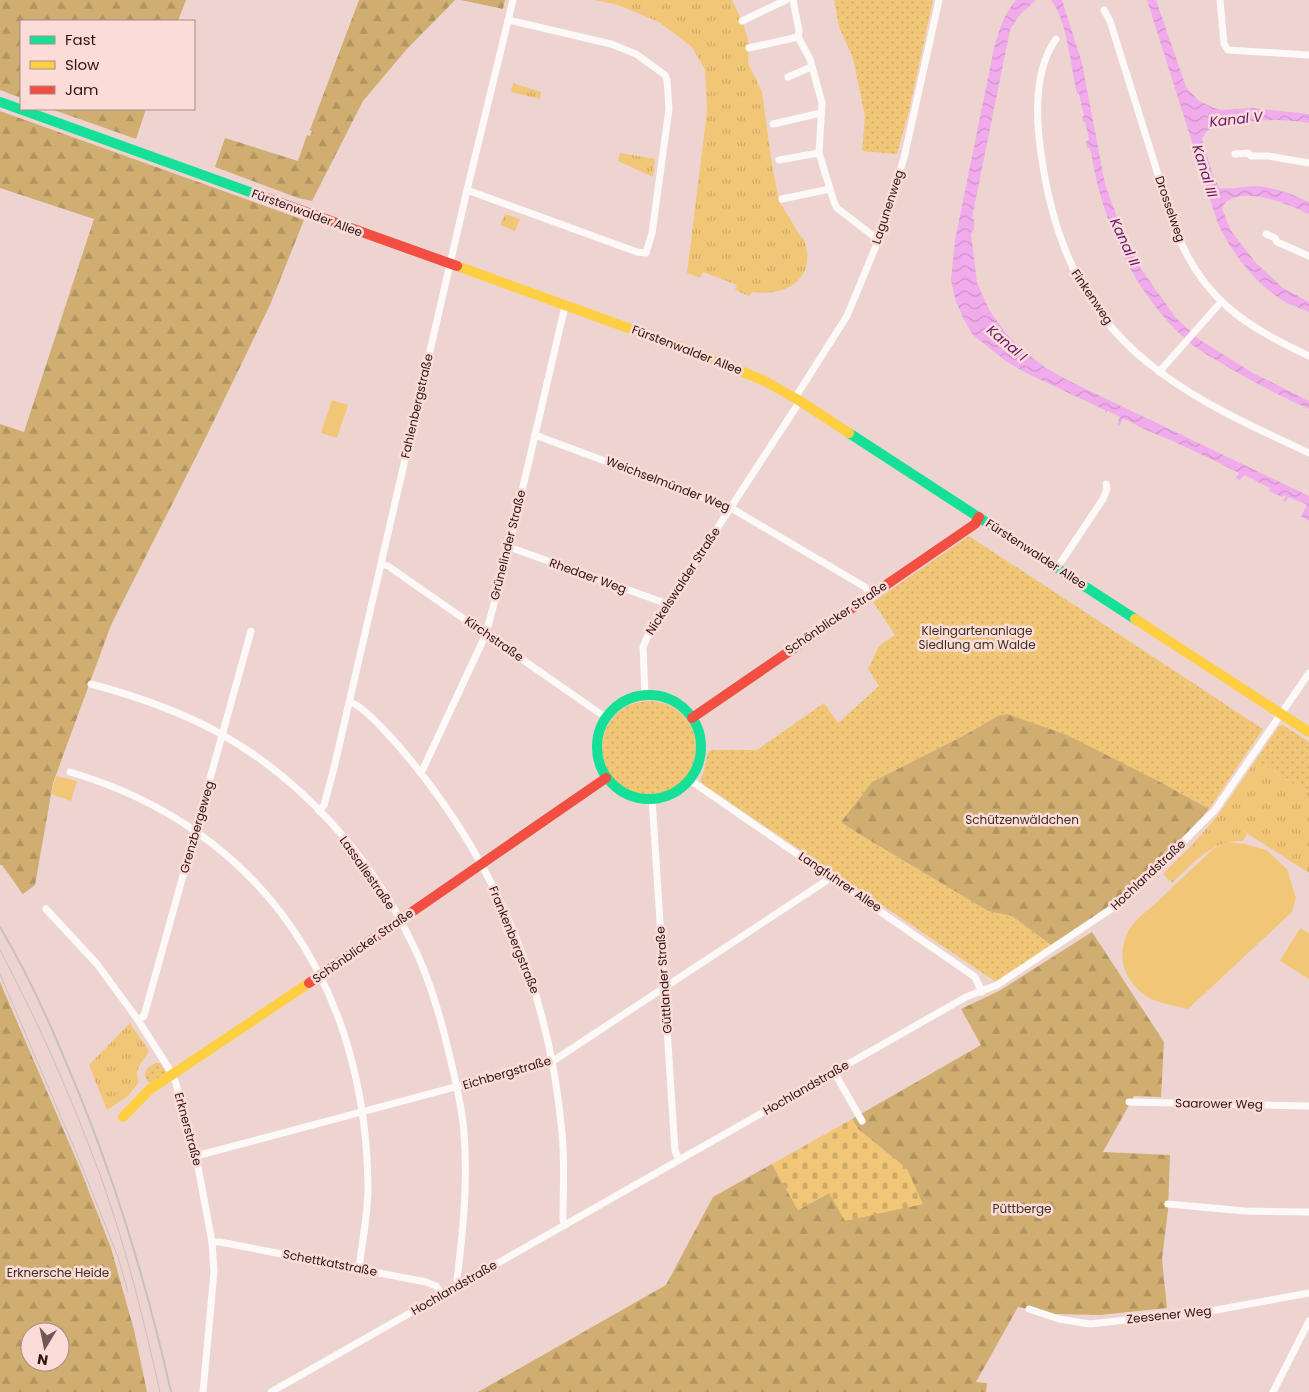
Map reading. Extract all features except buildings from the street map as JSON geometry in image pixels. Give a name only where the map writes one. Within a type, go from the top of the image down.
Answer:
[{"type":"main road","name":"Fürstenwalder Allee","points":[[0,102],[20,109]]},
{"type":"main road","name":"Fürstenwalder Allee","points":[[22,110],[566,306],[763,380],[798,400],[1309,732]]},
{"type":"main road","name":"Schönblicker Straße","points":[[692,718],[975,524],[979,517]]},
{"type":"main road","points":[[645,695],[664,698],[674,702],[692,718],[700,741],[700,754],[697,766],[690,780],[673,794],[652,799],[630,796],[614,786],[606,778],[597,756],[599,732],[605,717],[622,703],[645,695]]},
{"type":"main road","name":"Schönblicker Straße","points":[[123,1117],[149,1090],[320,976],[606,778]]},
{"type":"street","name":"Fahlenbergstraße","points":[[319,810],[324,805],[350,702],[467,190],[513,0]]},
{"type":"street","points":[[742,20],[786,0]]},
{"type":"street","points":[[792,0],[799,30],[798,37],[810,58],[822,103],[819,153],[830,189],[838,208],[872,234],[879,237]]},
{"type":"street","name":"Lagunenweg","points":[[798,400],[847,316],[879,237],[904,158],[940,0]]},
{"type":"street","points":[[1220,0],[1226,48],[1231,51],[1309,55]]},
{"type":"street","name":"Drosselweg","points":[[1104,10],[1110,21],[1178,236],[1191,261],[1221,302],[1264,334],[1309,356]]},
{"type":"street","points":[[467,190],[637,252],[646,253],[652,233],[668,109],[667,80],[664,75],[636,54],[611,44],[508,20]]},
{"type":"street","points":[[750,48],[798,37]]},
{"type":"street","name":"Finkenweg","points":[[1056,39],[1042,67],[1039,121],[1040,147],[1057,230],[1072,268],[1098,310],[1123,340],[1159,372],[1204,400],[1309,453]]},
{"type":"street","points":[[788,77],[811,67]]},
{"type":"street","points":[[773,124],[821,113]]},
{"type":"street","points":[[779,160],[819,153]]},
{"type":"street","points":[[1235,154],[1248,153],[1251,156],[1268,156],[1309,163]]},
{"type":"street","points":[[782,199],[830,189]]},
{"type":"street","points":[[1266,234],[1275,238],[1277,242],[1309,256]]},
{"type":"street","points":[[1159,372],[1221,302]]},
{"type":"street","name":"Grünelinder Straße","points":[[420,772],[486,634],[509,547],[566,306]]},
{"type":"street","name":"Nickelswalder Straße","points":[[645,695],[643,647],[649,633],[731,508],[798,400]]},
{"type":"street","name":"Weichselmünder Weg","points":[[535,435],[731,508],[865,587],[871,594]]},
{"type":"street","points":[[1057,568],[1102,499],[1107,489],[1106,484]]},
{"type":"street","name":"Rhedaer Weg","points":[[509,547],[662,602],[667,606]]},
{"type":"street","name":"Kirchstraße","points":[[382,564],[388,566],[605,717]]},
{"type":"street","name":"Grenzbergeweg","points":[[138,1020],[144,1016],[251,631]]},
{"type":"street","name":"Hochlandstraße","points":[[271,1392],[966,997],[997,985],[1118,905],[1215,810],[1309,673]]},
{"type":"street","name":"Lassallestraße","points":[[91,684],[157,704],[222,735],[272,768],[319,810],[336,829],[372,875],[400,920],[431,990],[446,1039],[457,1087],[464,1132],[466,1190],[457,1280],[460,1284]]},
{"type":"street","name":"Frankenbergstraße","points":[[350,702],[366,712],[402,750],[448,809],[482,864],[505,911],[526,964],[542,1013],[552,1061],[562,1134],[562,1220],[565,1225]]},
{"type":"street","points":[[70,772],[141,798],[196,831],[232,859],[266,895],[296,934],[320,976],[336,1011],[348,1048],[363,1111],[368,1189],[359,1269]]},
{"type":"street","name":"Langfuhrer Allee","points":[[690,780],[975,977],[982,992]]},
{"type":"street","name":"Güttlander Straße","points":[[652,799],[675,1151],[679,1160]]},
{"type":"street","name":"Eichbergstraße","points":[[196,1156],[552,1061],[832,877]]},
{"type":"street","name":"Erknerstraße","points":[[46,909],[97,964],[138,1020],[173,1075],[196,1156],[212,1242],[214,1272],[203,1392]]},
{"type":"street","points":[[834,1072],[862,1121]]},
{"type":"street","name":"Saarower Weg","points":[[1129,1102],[1309,1106]]},
{"type":"street","points":[[1168,1204],[1245,1211],[1309,1212]]},
{"type":"street","name":"Schettkatstraße","points":[[212,1242],[426,1282],[436,1286],[442,1295]]},
{"type":"street","name":"Zeesener Weg","points":[[1029,1309],[1059,1319],[1090,1324],[1216,1310],[1309,1293]]},
{"type":"street","points":[[1273,1392],[1309,1320]]},
{"type":"green space","points":[[0,0],[186,0],[178,20],[20,20],[20,98],[0,90]]},
{"type":"green space","points":[[359,0],[455,0],[406,50],[363,101],[312,201],[298,198],[215,167],[225,138],[298,161],[307,135],[310,136],[312,131],[310,130]]},
{"type":"green space","points":[[461,0],[505,0],[503,9]]},
{"type":"green space","points":[[595,0],[732,0],[743,23],[749,44],[748,63],[762,92],[779,201],[801,237],[803,237],[807,251],[807,263],[804,273],[789,287],[765,293],[752,292],[749,296],[735,290],[737,285],[703,272],[700,278],[687,273],[707,111],[705,70],[692,47],[659,22],[618,5]]},
{"type":"green space","points":[[834,0],[933,0],[909,111],[897,154],[862,151],[865,116],[853,58],[839,27]]},
{"type":"green space","points":[[513,83],[541,92],[540,99],[511,92]]},
{"type":"green space","points":[[54,110],[146,110],[136,139]]},
{"type":"green space","points":[[0,111],[304,220],[270,305],[111,625],[53,783],[35,885],[23,894],[2,865],[0,865],[0,424],[24,432],[94,219],[0,188]]},
{"type":"green space","points":[[620,153],[655,159],[653,177],[618,161]]},
{"type":"green space","points":[[505,214],[520,219],[515,231],[500,225]]},
{"type":"green space","points":[[332,400],[348,405],[337,438],[321,433]]},
{"type":"green space","name":"Kleingartenanlage Siedlung am Walde","points":[[969,536],[1263,729],[1209,809],[1162,783],[985,723],[872,782],[841,822],[988,911],[1012,916],[1051,945],[996,982],[704,785],[700,780],[708,752],[712,750],[757,750],[824,703],[838,723],[879,686],[868,669],[879,646],[895,635],[873,602]]},
{"type":"green space","points":[[649,701],[667,704],[682,715],[693,730],[696,748],[693,766],[682,781],[667,792],[649,795],[631,792],[616,781],[605,766],[602,748],[605,730],[616,715],[631,704]]},
{"type":"green space","name":"Schützenwäldchen","points":[[1007,714],[1067,735],[1209,809],[1165,856],[1130,889],[1094,917],[1051,945],[1012,916],[988,911],[841,822],[872,782],[998,716]]},
{"type":"green space","points":[[1283,725],[1309,742],[1309,793],[1256,760],[1279,726]]},
{"type":"green space","points":[[1256,760],[1309,793],[1309,873],[1242,830],[1247,834],[1243,841],[1222,844],[1212,849],[1172,883],[1163,874],[1195,842],[1218,815]]},
{"type":"green space","points":[[56,776],[77,781],[71,801],[51,794]]},
{"type":"green space","points":[[1227,842],[1245,844],[1266,850],[1287,869],[1296,898],[1292,912],[1188,1009],[1151,999],[1134,985],[1124,968],[1122,959],[1125,938],[1138,918],[1213,849]]},
{"type":"green space","points":[[1300,928],[1309,933],[1309,979],[1280,961]]},
{"type":"green space","name":"Püttberge","points":[[1092,932],[1164,1042],[1161,1097],[1134,1096],[1103,1152],[1170,1155],[1168,1210],[1162,1259],[1167,1308],[1100,1315],[1055,1314],[1018,1307],[976,1382],[987,1383],[986,1392],[478,1392],[666,1285],[713,1197],[772,1164],[798,1210],[829,1193],[907,1169],[858,1129],[852,1119],[981,1045],[961,1009],[999,991]]},
{"type":"green space","name":"Erknersche Heide","points":[[0,982],[79,1166],[111,1248],[134,1330],[147,1392],[0,1392]]},
{"type":"green space","points":[[130,1023],[149,1051],[138,1069],[137,1077],[139,1082],[128,1096],[107,1110],[89,1065]]},
{"type":"green space","points":[[160,1063],[166,1073],[150,1083],[145,1074],[150,1066]]},
{"type":"green space","points":[[852,1119],[858,1129],[907,1169],[923,1204],[845,1221],[829,1193],[798,1210],[772,1164]]},
{"type":"water","name":"Kanal I","points":[[1016,0],[1036,0],[1018,17],[1010,30],[972,218],[974,219],[974,229],[971,233],[977,283],[990,311],[1004,331],[1021,349],[1046,368],[1069,381],[1309,496],[1309,521],[1301,516],[1307,505],[1289,497],[1285,502],[1283,501],[1286,496],[1282,497],[1269,491],[1270,488],[1244,475],[1240,480],[1236,478],[1239,473],[1129,421],[1123,419],[1119,426],[1117,425],[1120,417],[1108,411],[1105,413],[1105,410],[1026,373],[1007,362],[973,335],[964,320],[955,299],[951,279],[955,240],[994,48],[1002,22]]},
{"type":"water","name":"Kanal II","points":[[1051,0],[1062,0],[1082,63],[1105,184],[1121,228],[1139,266],[1176,318],[1200,340],[1253,373],[1309,401],[1309,409],[1251,380],[1196,348],[1169,323],[1137,280],[1112,230],[1103,205],[1091,152],[1087,148],[1086,142],[1089,139],[1085,122],[1083,122],[1082,117],[1084,116],[1079,94],[1077,93],[1065,31]]},
{"type":"water","points":[[1147,0],[1156,0],[1186,87],[1199,101],[1222,110],[1252,108],[1309,114],[1309,123],[1267,120],[1225,125],[1218,128],[1217,126],[1207,131],[1202,139],[1212,173],[1219,188],[1255,186],[1269,188],[1283,191],[1309,202],[1309,214],[1276,201],[1250,196],[1229,200],[1222,208],[1231,231],[1256,263],[1283,288],[1309,302],[1309,312],[1287,303],[1265,288],[1247,269],[1231,247],[1218,224]]},
{"type":"tram line","points":[[0,950],[56,1065],[103,1183],[120,1234],[160,1392]]},
{"type":"tram line","points":[[0,974],[78,1157],[118,1257],[128,1292]]},
{"type":"railway","points":[[0,927],[43,1009],[98,1142],[126,1223],[150,1307],[171,1392]]},
{"type":"traffic: fast","points":[[0,102],[20,109]]},
{"type":"traffic: fast","points":[[22,110],[261,196]]},
{"type":"traffic: fast","points":[[849,433],[1135,619]]},
{"type":"traffic: fast","points":[[649,695],[669,699],[686,710],[697,727],[701,747],[697,767],[686,784],[669,795],[649,799],[629,795],[612,784],[601,767],[597,747],[601,727],[612,710],[629,699],[649,695]]},
{"type":"traffic: slow","points":[[457,266],[686,349],[763,380],[800,401],[849,433]]},
{"type":"traffic: slow","points":[[1135,619],[1309,732]]},
{"type":"traffic: slow","points":[[123,1117],[149,1090],[309,983]]},
{"type":"traffic: jam","points":[[261,196],[457,266]]},
{"type":"traffic: jam","points":[[692,718],[975,524],[979,517]]},
{"type":"traffic: jam","points":[[309,983],[606,778]]},
{"type":"water label","name":"Kanal V","points":[[1236,119]]},
{"type":"water label","name":"Kanal III","points":[[1205,171]]}]
